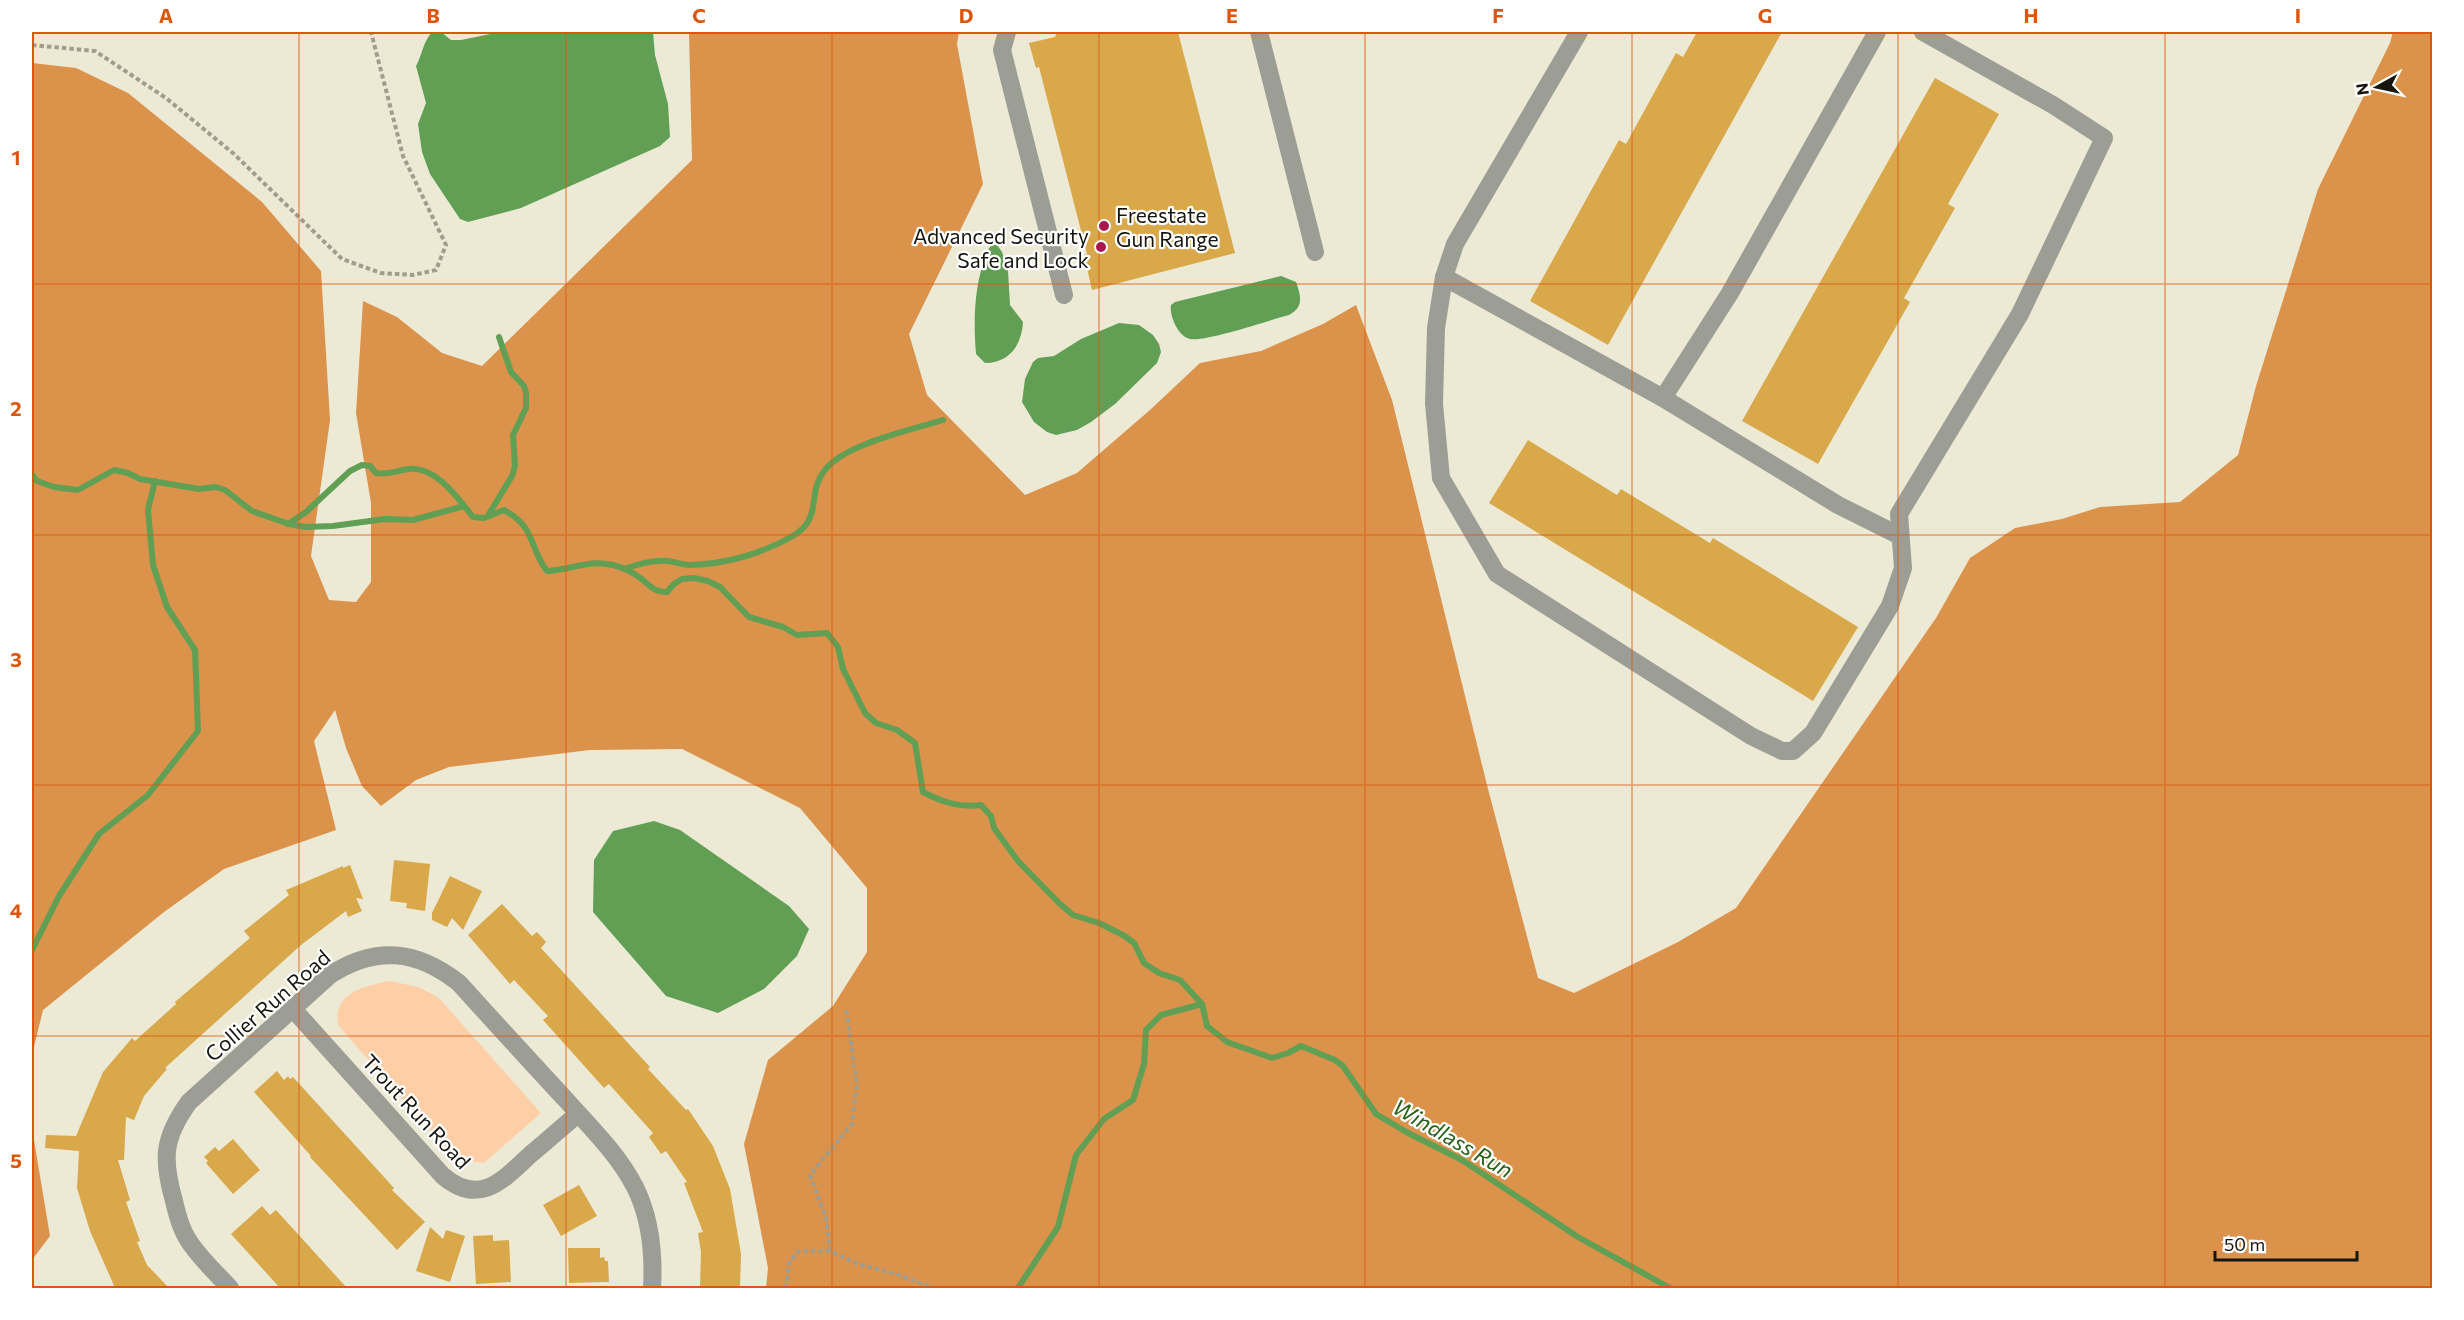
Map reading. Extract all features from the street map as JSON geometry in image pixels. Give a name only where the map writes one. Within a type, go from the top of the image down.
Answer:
[{"type":"street","points":[[1006,32],[1002,50],[1064,295]]},
{"type":"street","points":[[1259,32],[1315,252]]},
{"type":"street","points":[[1579,32],[1455,244],[1444,277],[1436,328],[1434,404],[1442,478],[1497,574],[1751,736],[1782,751],[1792,751],[1813,733],[1890,606],[1903,568],[1899,514],[2020,314],[2104,138],[2053,105],[1923,32]]},
{"type":"street","points":[[1663,398],[1730,293],[1877,32]]},
{"type":"street","points":[[1444,277],[1663,398],[1838,505],[1899,536]]},
{"type":"street","name":"Collier Run Road","points":[[227,1288],[192,1246],[181,1226],[166,1174],[165,1158],[168,1141],[176,1120],[189,1102],[330,975],[356,961],[390,955],[424,961],[443,970],[459,983],[610,1150],[635,1187],[645,1211],[652,1238],[654,1265],[652,1288]]},
{"type":"street","name":"Trout Run Road","points":[[293,1009],[443,1176],[460,1187],[480,1190],[499,1183],[578,1114]]},
{"type":"path","points":[[32,45],[95,51],[166,98],[234,154],[342,259],[381,273],[413,275],[436,270],[446,245],[403,156],[371,32]]},
{"type":"path","points":[[830,1251],[826,1218],[810,1175],[852,1124],[856,1085],[846,1008]]},
{"type":"path","points":[[786,1288],[789,1263],[799,1251],[830,1251],[858,1264],[896,1274],[934,1288]]},
{"type":"shaded area","points":[[433,32],[441,32],[451,40],[461,40],[500,32],[653,32],[655,55],[668,104],[670,137],[660,146],[521,208],[468,222],[460,219],[430,174],[422,152],[418,124],[426,103],[416,66],[427,38]]},
{"type":"shaded area","points":[[689,32],[959,32],[957,44],[983,184],[909,334],[927,395],[1025,495],[1077,473],[1200,363],[1261,351],[1323,324],[1356,305],[1392,400],[1488,789],[1538,978],[1574,993],[1678,942],[1736,908],[1936,618],[1970,558],[2015,528],[2062,519],[2100,507],[2180,502],[2238,455],[2256,386],[2318,189],[2390,43],[2393,32],[2432,32],[2432,1288],[766,1288],[768,1268],[744,1144],[768,1060],[833,1006],[867,952],[867,888],[800,808],[682,749],[590,750],[449,767],[416,780],[381,806],[362,786],[346,748],[335,710],[314,741],[336,830],[224,869],[164,912],[43,1010],[32,1055],[32,63],[76,68],[128,93],[262,202],[321,271],[330,420],[311,556],[329,600],[356,602],[371,582],[371,503],[356,413],[363,301],[397,317],[442,353],[482,366],[692,160]]},
{"type":"shaded area","points":[[995,242],[1002,252],[1008,271],[1010,305],[1023,322],[1020,338],[1013,351],[1001,360],[985,363],[976,354],[976,297],[981,269],[992,243]]},
{"type":"shaded area","points":[[1281,276],[1296,282],[1299,292],[1299,305],[1289,315],[1198,339],[1186,337],[1175,325],[1171,305],[1175,302]]},
{"type":"shaded area","points":[[1119,323],[1139,325],[1153,335],[1161,352],[1157,363],[1115,404],[1091,422],[1077,430],[1056,435],[1047,432],[1034,422],[1022,402],[1025,379],[1033,362],[1038,358],[1054,356],[1081,339]]},
{"type":"shaded area","points":[[654,821],[680,830],[789,906],[809,929],[797,956],[764,989],[718,1013],[666,996],[593,912],[594,860],[613,831]]},
{"type":"shaded area","points":[[389,981],[419,987],[439,998],[541,1113],[484,1163],[458,1159],[434,1135],[338,1025],[340,1005],[345,998],[360,989]]},
{"type":"shaded area","points":[[32,1128],[50,1236],[32,1260]]},
{"type":"building","points":[[1057,32],[1178,32],[1235,253],[1092,290],[1084,255],[1087,254],[1039,67],[1036,68],[1029,43],[1055,37]]},
{"type":"building","points":[[1697,32],[1782,32],[1608,345],[1530,301],[1619,140],[1626,144],[1676,53],[1683,57]]},
{"type":"building","points":[[1935,78],[1999,114],[1948,204],[1955,208],[1904,298],[1910,302],[1818,464],[1742,421]]},
{"type":"building","points":[[1528,440],[1617,495],[1621,489],[1710,543],[1713,538],[1858,627],[1813,701],[1489,503]]},
{"type":"building","points":[[394,860],[430,864],[425,911],[406,908],[407,903],[390,901]]},
{"type":"building","points":[[350,865],[363,899],[356,898],[362,911],[348,917],[346,911],[301,945],[165,1068],[167,1069],[144,1096],[134,1120],[126,1117],[124,1160],[118,1160],[130,1200],[126,1202],[140,1241],[137,1242],[147,1265],[169,1288],[115,1288],[90,1231],[77,1188],[79,1151],[45,1148],[46,1135],[76,1136],[103,1072],[132,1038],[135,1041],[176,1004],[175,1002],[250,938],[244,931],[289,895],[286,890]]},
{"type":"building","points":[[450,876],[482,891],[463,930],[452,918],[447,927],[432,920],[432,913]]},
{"type":"building","points":[[502,904],[532,936],[537,932],[546,942],[541,948],[650,1067],[648,1069],[686,1110],[688,1109],[713,1146],[730,1189],[741,1254],[740,1288],[700,1288],[701,1252],[698,1233],[703,1232],[684,1183],[687,1182],[666,1151],[661,1154],[649,1137],[653,1133],[609,1084],[604,1088],[543,1020],[548,1016],[514,980],[510,984],[468,935]]},
{"type":"building","points":[[277,1071],[284,1080],[288,1076],[290,1079],[293,1077],[394,1188],[392,1190],[425,1222],[397,1250],[310,1157],[254,1092]]},
{"type":"building","points":[[233,1139],[260,1170],[233,1194],[206,1163],[208,1161],[204,1157],[215,1147],[219,1151]]},
{"type":"building","points":[[579,1185],[597,1216],[561,1236],[543,1205]]},
{"type":"building","points":[[262,1206],[270,1215],[276,1210],[347,1288],[280,1288],[231,1234]]},
{"type":"building","points":[[430,1227],[443,1239],[446,1230],[465,1236],[450,1282],[416,1271]]},
{"type":"building","points":[[493,1235],[493,1241],[509,1240],[511,1282],[476,1284],[473,1236]]},
{"type":"building","points":[[568,1248],[600,1248],[600,1258],[604,1257],[605,1261],[608,1261],[609,1282],[569,1283]]},
{"type":"waterway","points":[[489,514],[512,476],[515,466],[513,435],[526,408],[524,386],[511,372],[499,337]]},
{"type":"waterway","points":[[624,569],[657,561],[685,565],[717,563],[755,553],[779,543],[801,530],[808,522],[819,480],[834,461],[879,439],[943,420]]},
{"type":"waterway","name":"Windlass Run","points":[[288,524],[306,512],[350,471],[362,465],[370,466],[376,473],[418,469],[445,484],[473,517],[484,518],[504,510],[522,523],[547,571],[604,563],[623,568],[655,590],[662,592],[667,592],[682,579],[694,578],[708,581],[720,587],[749,617],[783,627],[797,635],[827,633],[838,647],[843,669],[865,713],[876,723],[897,730],[915,743],[923,792],[951,803],[966,806],[981,805],[991,816],[994,828],[1018,861],[1059,903],[1073,915],[1099,923],[1123,935],[1134,943],[1144,963],[1159,973],[1180,980],[1202,1004],[1207,1026],[1227,1042],[1272,1058],[1301,1046],[1335,1060],[1343,1066],[1376,1114],[1462,1160],[1578,1237],[1670,1288]]},
{"type":"waterway","name":"Windlass Run","points":[[32,475],[37,481],[54,487],[78,490],[114,470],[140,479],[199,489],[216,487],[225,490],[252,511],[305,527],[385,519],[413,520],[464,506]]},
{"type":"waterway","points":[[32,950],[59,896],[99,834],[148,795],[198,731],[195,650],[167,607],[153,565],[148,510],[155,481]]},
{"type":"waterway","points":[[1018,1288],[1058,1227],[1076,1155],[1104,1119],[1133,1100],[1144,1064],[1146,1030],[1161,1015],[1202,1004]]},
{"type":"place","name":"Freestate Gun Range","points":[[1104,226]]},
{"type":"place","name":"Advanced Security Safe and Lock","points":[[1101,247]]}]
